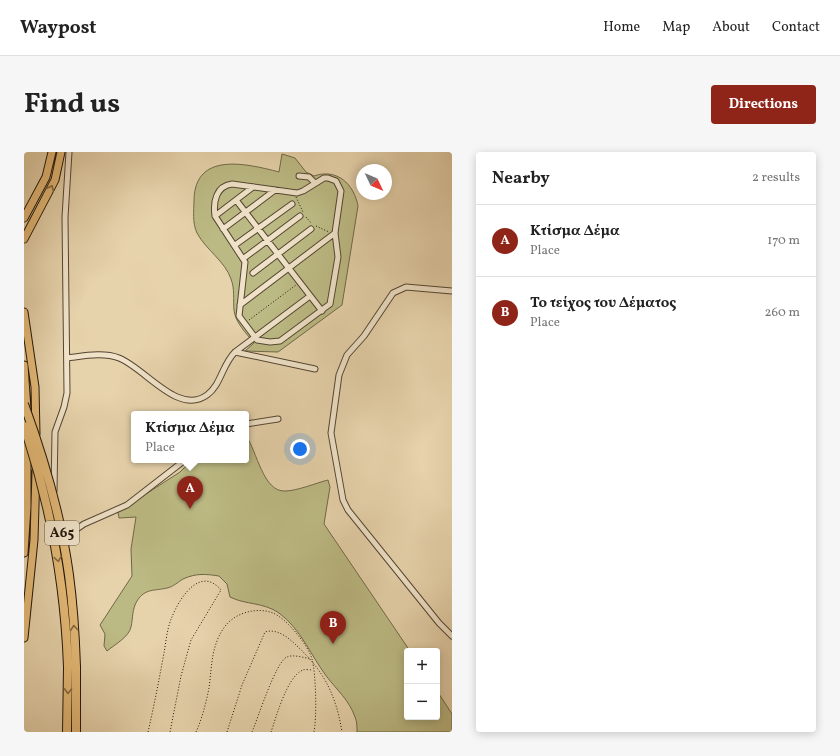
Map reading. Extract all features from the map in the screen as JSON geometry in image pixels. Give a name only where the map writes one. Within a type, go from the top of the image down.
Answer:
[{"type":"highway","name":"Α65","points":[[24,404],[47,473],[60,525],[71,588],[72,667],[76,732]]},
{"type":"highway","name":"Α65","points":[[24,426],[39,476],[57,551],[72,667],[67,732]]},
{"type":"main road","points":[[24,218],[46,177],[52,152]]},
{"type":"main road","points":[[24,239],[55,180],[61,152]]},
{"type":"main road","points":[[24,312],[35,387],[36,507],[24,638]]},
{"type":"main road","points":[[24,365],[27,388],[27,491],[24,553]]},
{"type":"street","points":[[69,152],[65,217],[67,358],[66,401],[55,432],[53,546],[74,529],[127,505],[155,481],[181,463]]},
{"type":"street","points":[[299,176],[309,177],[315,183]]},
{"type":"street","points":[[328,178],[336,181],[341,187],[341,196],[334,234],[338,257],[332,300],[330,304],[322,311],[280,341],[261,341],[254,337],[239,316],[246,266],[244,258],[215,216],[217,196],[223,186],[232,184],[297,193],[315,183],[328,178]]},
{"type":"street","points":[[215,216],[253,187]]},
{"type":"street","points":[[224,230],[275,190]]},
{"type":"street","points":[[236,200],[322,311]]},
{"type":"street","points":[[235,245],[292,204]]},
{"type":"street","points":[[244,258],[300,216]]},
{"type":"street","points":[[253,273],[311,229]]},
{"type":"street","points":[[240,305],[334,234]]},
{"type":"street","points":[[452,291],[406,287],[393,293],[364,336],[347,355],[339,375],[331,433],[343,500],[348,510],[439,624],[452,636]]},
{"type":"street","points":[[67,358],[96,355],[118,358],[129,363],[178,399],[192,401],[200,399],[211,392],[225,364],[235,352],[310,296]]},
{"type":"street","points":[[235,352],[315,369]]},
{"type":"street","points":[[249,424],[278,419]]},
{"type":"path","points":[[297,193],[297,201],[309,221],[315,226],[334,234]]},
{"type":"path","points":[[244,324],[299,282]]},
{"type":"path","points":[[148,732],[171,618],[185,593],[193,584],[206,581],[216,585],[220,590],[191,640],[181,676],[170,732]]},
{"type":"path","points":[[196,732],[201,722],[207,695],[210,663],[217,640],[226,624],[239,614],[258,610],[274,613],[286,622],[307,648],[312,660],[313,670],[316,707],[314,732]]},
{"type":"path","points":[[227,732],[242,685],[265,632],[269,630],[280,632],[292,640],[322,672],[333,694],[340,714],[342,732]]},
{"type":"path","points":[[252,732],[276,669],[282,659],[288,656],[312,660]]},
{"type":"path","points":[[271,732],[286,693],[294,677],[303,670],[313,670]]},
{"type":"shaded area","points":[[282,154],[295,158],[306,172],[314,176],[330,174],[337,176],[353,191],[358,206],[342,305],[278,352],[245,351],[254,343],[236,319],[232,283],[228,273],[220,261],[205,245],[195,229],[194,200],[197,185],[203,174],[212,168],[237,164],[279,172]]},
{"type":"shaded area","points":[[249,441],[261,470],[271,485],[277,490],[295,490],[328,480],[330,487],[324,524],[408,648],[404,648],[404,720],[440,720],[440,696],[452,714],[452,732],[357,732],[356,720],[350,705],[321,669],[300,635],[287,619],[273,609],[236,600],[230,597],[227,584],[219,576],[205,574],[192,576],[183,579],[173,586],[143,594],[135,604],[130,631],[107,651],[104,646],[105,634],[100,625],[132,576],[131,549],[136,517],[119,518],[118,512],[180,472],[189,463],[249,463]]},
{"type":"place","name":"Κτίσμα Δέμα","points":[[190,509]]},
{"type":"place","name":"Το τείχος του Δέματος","points":[[333,644]]}]
